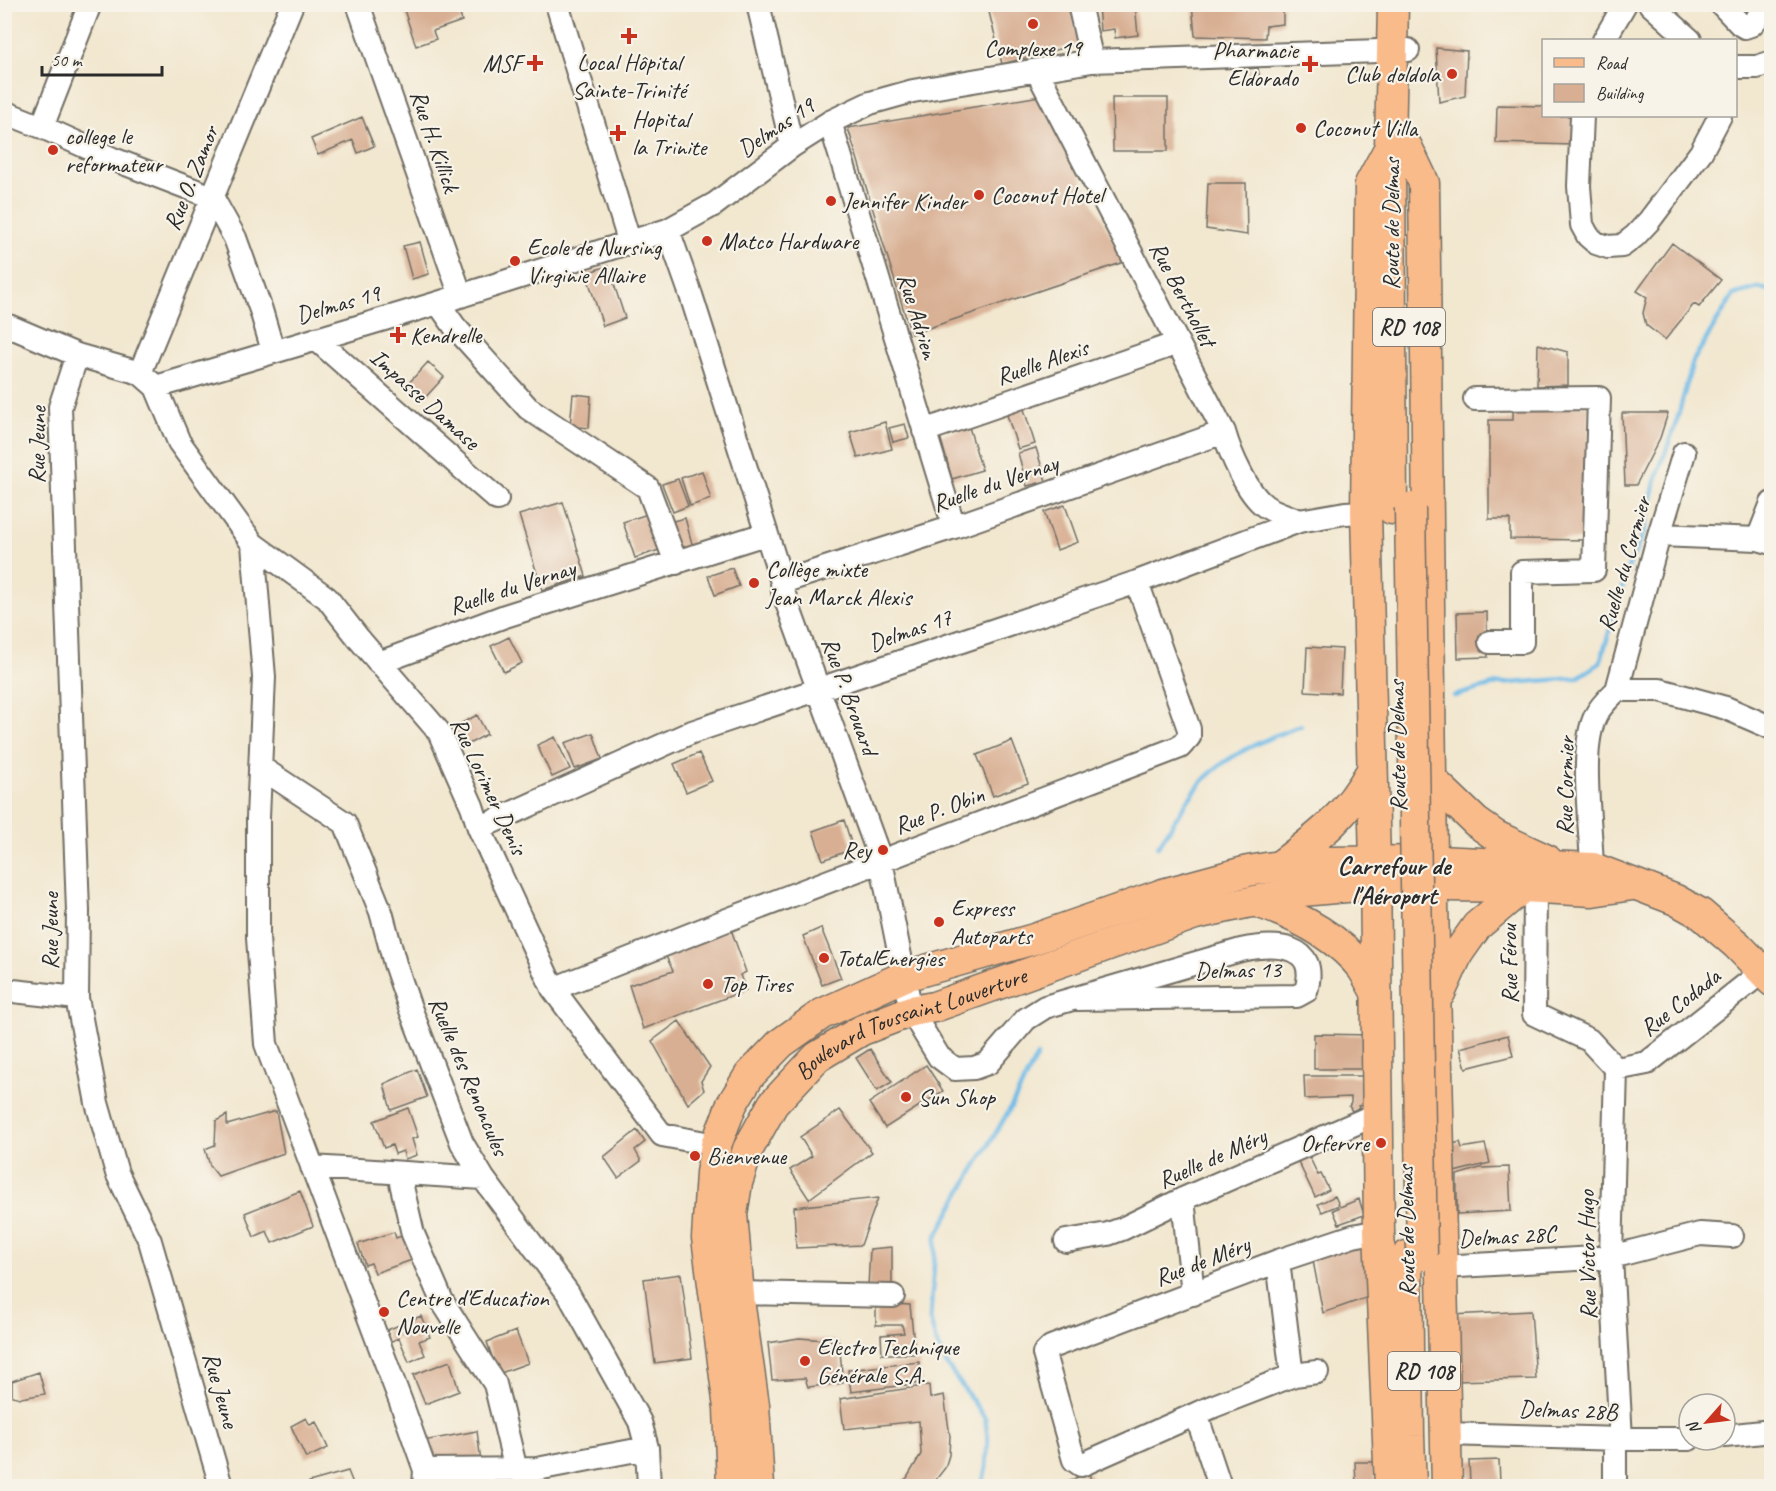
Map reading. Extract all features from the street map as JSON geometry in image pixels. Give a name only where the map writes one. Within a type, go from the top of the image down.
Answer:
[{"type":"main road","name":"Route de Delmas","points":[[1393,4],[1400,50],[1399,147],[1410,273],[1390,510],[1424,1259],[1427,1486]]},
{"type":"main road","name":"Route de Delmas","points":[[1400,50],[1408,4]]},
{"type":"main road","points":[[1390,1486],[1379,1231],[1376,992],[1368,870],[1372,770],[1390,510],[1370,184],[1399,147],[1424,183],[1431,779],[1437,877],[1436,1002],[1424,1259],[1446,1434],[1447,1486]]},
{"type":"main road","points":[[1280,866],[1319,837],[1336,821],[1358,797],[1372,770]]},
{"type":"main road","points":[[1431,779],[1476,822],[1496,836],[1527,852],[1580,873],[1635,885],[1676,900],[1701,914],[1769,972]]},
{"type":"main road","name":"Boulevard Toussaint Louverture","points":[[732,1486],[729,1408],[707,1238],[711,1173],[716,1145],[732,1104],[749,1076],[781,1043],[822,1014],[905,976],[1034,939],[1163,894],[1248,871],[1280,866],[1319,862],[1368,870]]},
{"type":"main road","points":[[1368,870],[1529,887]]},
{"type":"main road","name":"Boulevard Toussaint Louverture","points":[[759,1486],[754,1405],[738,1293],[732,1214],[737,1183],[748,1149],[772,1104],[817,1057],[862,1030],[911,1011],[934,1007],[1195,914],[1302,891],[1368,870]]},
{"type":"main road","points":[[1436,1002],[1458,953],[1477,926],[1529,887],[1580,873]]},
{"type":"main road","points":[[1437,877],[1580,873]]},
{"type":"main road","points":[[1257,902],[1287,912],[1339,945],[1362,968],[1376,992]]},
{"type":"main road","name":"Route de Delmas","points":[[1412,1486],[1408,1424],[1424,1259]]},
{"type":"street","points":[[42,127],[90,4]]},
{"type":"street","name":"Rue O. Zamor","points":[[148,380],[212,197],[292,4]]},
{"type":"street","name":"Rue H. Killick","points":[[358,4],[461,296]]},
{"type":"street","points":[[557,4],[630,244]]},
{"type":"street","points":[[758,4],[792,146]]},
{"type":"street","points":[[1079,4],[1092,61]]},
{"type":"street","points":[[1605,39],[1625,4]]},
{"type":"street","points":[[1650,4],[1689,39]]},
{"type":"street","points":[[1721,4],[1745,27],[1751,25],[1770,4]]},
{"type":"street","name":"Delmas 19","points":[[148,380],[316,339],[630,244],[668,230],[715,204],[792,146],[830,122],[870,103],[913,91],[1092,61],[1400,50]]},
{"type":"street","points":[[1737,68],[1757,67],[1772,62]]},
{"type":"street","name":"Rue Berthollet","points":[[1036,71],[1224,432],[1230,453],[1245,482],[1264,505],[1299,521]]},
{"type":"street","points":[[4,112],[113,159],[212,197],[235,238],[273,351]]},
{"type":"street","points":[[1582,117],[1579,186],[1582,225],[1588,236],[1596,243],[1608,247],[1622,246],[1649,221],[1701,152],[1719,117]]},
{"type":"street","name":"Rue Adrien","points":[[830,122],[954,526]]},
{"type":"street","name":"Rue P. Brouard","points":[[668,230],[691,295],[782,582],[783,592],[881,861],[911,1011]]},
{"type":"street","points":[[438,303],[455,327],[528,408],[648,488],[676,563]]},
{"type":"street","points":[[4,324],[77,356],[148,380]]},
{"type":"street","name":"Impasse Damase","points":[[316,339],[497,499]]},
{"type":"street","name":"Ruelle Alexis","points":[[924,431],[1178,343]]},
{"type":"street","name":"Rue Jeune","points":[[77,356],[60,407],[77,899],[77,998],[97,1103],[117,1173],[150,1241],[221,1486]]},
{"type":"street","name":"Rue Lorimer Denis","points":[[148,380],[179,442],[254,544],[327,598],[439,732],[479,828],[553,989],[662,1135],[716,1145]]},
{"type":"street","points":[[1475,399],[1599,398],[1594,570],[1522,572],[1522,642],[1490,642]]},
{"type":"street","name":"Ruelle du Vernay","points":[[782,582],[954,526],[1224,432]]},
{"type":"street","name":"Ruelle du Cormier","points":[[1617,690],[1684,453]]},
{"type":"street","points":[[1429,569],[1439,565],[1435,503],[1441,504]]},
{"type":"street","points":[[1659,535],[1765,541],[1772,503]]},
{"type":"street","name":"Delmas 17","points":[[479,828],[692,732],[1137,582],[1299,521],[1345,513],[1390,510]]},
{"type":"street","name":"Ruelle du Vernay","points":[[379,663],[505,616],[765,534]]},
{"type":"street","points":[[254,544],[264,677],[260,767],[258,938],[266,1044],[425,1478],[537,1468],[647,1448]]},
{"type":"street","name":"Rue P. Obin","points":[[553,989],[1185,743],[1189,737],[1189,729],[1137,582]]},
{"type":"street","points":[[1617,690],[1660,690],[1726,708],[1772,728]]},
{"type":"street","name":"Rue Cormier","points":[[1580,873],[1589,738],[1596,716],[1617,690]]},
{"type":"street","name":"Ruelle des Renoncules","points":[[260,767],[345,823],[381,912],[395,964],[462,1143],[483,1178],[568,1293],[640,1422],[647,1448],[648,1486]]},
{"type":"street","name":"Rue Férou","points":[[1529,887],[1534,1014],[1589,1040],[1616,1069]]},
{"type":"street","name":"Delmas 13","points":[[911,1011],[939,1057],[955,1069],[974,1068],[988,1063],[1026,1019],[1045,1007],[1255,947],[1286,947],[1295,950],[1303,957],[1310,976],[1306,991],[1297,996],[1077,999]]},
{"type":"street","name":"Rue Codada","points":[[1616,1069],[1647,1063],[1769,972]]},
{"type":"street","points":[[4,990],[77,998]]},
{"type":"street","name":"Rue Victor Hugo","points":[[1615,1486],[1618,1439],[1611,1257],[1616,1069]]},
{"type":"street","name":"Ruelle de Méry","points":[[1066,1241],[1122,1229],[1183,1199],[1377,1114]]},
{"type":"street","points":[[312,1167],[483,1178]]},
{"type":"street","points":[[399,1174],[412,1234],[442,1301],[495,1384],[516,1470]]},
{"type":"street","points":[[1183,1199],[1193,1294]]},
{"type":"street","name":"Rue de Méry","points":[[1196,1414],[1081,1465],[1078,1464],[1074,1460],[1044,1360],[1047,1350],[1278,1261],[1353,1236],[1379,1231]]},
{"type":"street","name":"Delmas 28C","points":[[1424,1259],[1611,1257],[1700,1234],[1732,1236]]},
{"type":"street","points":[[1278,1261],[1292,1376]]},
{"type":"street","points":[[738,1293],[893,1296]]},
{"type":"street","points":[[1220,1486],[1196,1414],[1292,1376],[1317,1372]]},
{"type":"street","points":[[1737,1435],[1772,1431]]},
{"type":"street","name":"Delmas 28B","points":[[1446,1434],[1677,1439]]},
{"type":"building","points":[[421,4],[457,4],[462,21],[433,31],[436,39],[416,46],[404,10]]},
{"type":"building","name":"Complexe 19","points":[[987,4],[1072,4],[1078,44],[1002,64]]},
{"type":"building","points":[[1098,4],[1135,4],[1138,35],[1115,38],[1114,29],[1100,31]]},
{"type":"building","points":[[1192,4],[1283,4],[1283,24],[1266,26],[1265,38],[1195,36]]},
{"type":"building","name":"Club doldola","points":[[1436,48],[1467,51],[1465,96],[1439,102]]},
{"type":"building","points":[[1258,68],[1260,80],[1247,81],[1246,69]]},
{"type":"building","name":"Coconut Hotel","points":[[1040,96],[1124,262],[911,334],[848,128]]},
{"type":"building","points":[[1112,98],[1168,98],[1168,151],[1113,151]]},
{"type":"building","points":[[1497,105],[1542,106],[1542,117],[1574,117],[1574,145],[1496,143]]},
{"type":"building","points":[[362,117],[374,146],[358,153],[353,140],[318,155],[311,139]]},
{"type":"building","points":[[1208,183],[1246,183],[1247,235],[1206,229]]},
{"type":"building","points":[[420,242],[429,274],[412,279],[403,246]]},
{"type":"building","points":[[1672,243],[1721,280],[1699,307],[1694,304],[1665,340],[1646,325],[1643,313],[1647,297],[1637,291]]},
{"type":"building","points":[[608,266],[625,318],[603,326],[586,273]]},
{"type":"building","points":[[1538,344],[1568,352],[1568,385],[1537,386]]},
{"type":"building","points":[[428,362],[444,377],[423,400],[407,385]]},
{"type":"building","points":[[573,394],[591,396],[589,428],[570,426]]},
{"type":"building","points":[[1513,405],[1589,406],[1588,540],[1510,539],[1510,519],[1489,519],[1489,420],[1513,420]]},
{"type":"building","points":[[1023,406],[1035,444],[1018,449],[1006,412]]},
{"type":"building","points":[[1622,413],[1668,413],[1660,438],[1636,485],[1625,485]]},
{"type":"building","points":[[885,422],[892,449],[858,458],[850,432]]},
{"type":"building","points":[[905,424],[909,438],[893,442],[889,428]]},
{"type":"building","points":[[969,427],[982,470],[952,479],[940,436]]},
{"type":"building","points":[[1036,448],[1046,481],[1027,486],[1018,453]]},
{"type":"building","points":[[702,471],[711,499],[690,506],[681,478]]},
{"type":"building","points":[[678,479],[688,506],[673,512],[662,484]]},
{"type":"building","points":[[563,502],[586,576],[542,590],[519,515]]},
{"type":"building","points":[[1065,505],[1078,542],[1057,550],[1044,512]]},
{"type":"building","points":[[651,513],[662,549],[635,558],[623,522]]},
{"type":"building","points":[[685,518],[694,551],[675,556],[665,523]]},
{"type":"building","points":[[732,568],[739,586],[715,595],[708,576]]},
{"type":"building","points":[[1487,612],[1488,657],[1458,658],[1457,613]]},
{"type":"building","points":[[509,637],[522,663],[504,672],[491,646]]},
{"type":"building","points":[[1307,647],[1342,649],[1340,693],[1305,691]]},
{"type":"building","points":[[477,715],[487,734],[458,750],[447,731]]},
{"type":"building","points":[[593,733],[602,759],[575,769],[565,743]]},
{"type":"building","points":[[555,737],[570,769],[552,777],[537,745]]},
{"type":"building","points":[[1012,741],[1028,783],[993,796],[977,755]]},
{"type":"building","points":[[699,753],[712,781],[686,792],[674,764]]},
{"type":"building","points":[[844,820],[853,849],[823,860],[813,831]]},
{"type":"building","points":[[821,928],[841,978],[822,985],[803,936]]},
{"type":"building","points":[[731,929],[746,972],[740,975],[746,990],[643,1029],[629,985],[673,971],[665,954]]},
{"type":"building","points":[[679,1021],[710,1067],[701,1081],[704,1090],[688,1104],[652,1041]]},
{"type":"building","points":[[1314,1034],[1372,1035],[1372,1069],[1314,1069]]},
{"type":"building","points":[[1508,1035],[1513,1056],[1466,1068],[1460,1048]]},
{"type":"building","points":[[870,1049],[892,1082],[877,1091],[856,1058]]},
{"type":"building","name":"Sun Shop","points":[[926,1065],[943,1091],[885,1128],[869,1103]]},
{"type":"building","points":[[417,1069],[427,1097],[391,1110],[384,1084]]},
{"type":"building","points":[[1304,1076],[1371,1076],[1374,1101],[1358,1106],[1359,1108],[1352,1111],[1349,1106],[1351,1097],[1305,1099]]},
{"type":"building","points":[[408,1108],[418,1137],[412,1139],[417,1155],[405,1159],[403,1151],[395,1154],[392,1145],[384,1148],[374,1121]]},
{"type":"building","points":[[840,1110],[872,1152],[809,1199],[790,1170],[812,1156],[800,1137]]},
{"type":"building","points":[[276,1111],[284,1153],[218,1176],[210,1166],[205,1149],[215,1145],[216,1121],[227,1115],[227,1125]]},
{"type":"building","points":[[637,1130],[645,1142],[635,1150],[641,1161],[618,1178],[604,1157]]},
{"type":"building","points":[[1460,1142],[1462,1148],[1485,1144],[1490,1163],[1450,1173],[1443,1147]]},
{"type":"building","points":[[1308,1154],[1318,1175],[1321,1174],[1329,1190],[1315,1197],[1297,1159]]},
{"type":"building","points":[[1509,1167],[1511,1211],[1457,1214],[1457,1175],[1480,1168]]},
{"type":"building","points":[[300,1191],[313,1226],[272,1243],[267,1231],[254,1237],[245,1213]]},
{"type":"building","points":[[1335,1196],[1339,1205],[1322,1212],[1318,1204]]},
{"type":"building","points":[[878,1198],[861,1245],[796,1248],[794,1207]]},
{"type":"building","points":[[1359,1199],[1364,1215],[1339,1224],[1333,1210]]},
{"type":"building","points":[[1366,1224],[1380,1293],[1323,1313],[1310,1245]]},
{"type":"building","points":[[394,1232],[396,1238],[404,1235],[412,1260],[375,1273],[371,1263],[365,1265],[358,1244]]},
{"type":"building","points":[[892,1247],[892,1290],[868,1287],[870,1249]]},
{"type":"building","points":[[681,1274],[692,1358],[655,1363],[644,1279]]},
{"type":"building","points":[[876,1303],[910,1305],[915,1354],[882,1354],[881,1335],[904,1333],[902,1325],[876,1325]]},
{"type":"building","points":[[1531,1311],[1536,1379],[1453,1381],[1451,1315]]},
{"type":"building","points":[[421,1316],[430,1337],[419,1341],[425,1355],[409,1362],[399,1338],[389,1342],[385,1331]]},
{"type":"building","points":[[516,1331],[528,1363],[498,1374],[487,1342]]},
{"type":"building","name":"Electro Technique Générale S.A.","points":[[799,1338],[839,1341],[843,1383],[808,1387],[805,1378],[772,1380],[768,1343]]},
{"type":"building","points":[[450,1361],[459,1391],[425,1404],[413,1375]]},
{"type":"building","points":[[919,1362],[921,1383],[851,1392],[848,1370]]},
{"type":"building","points":[[39,1372],[45,1394],[21,1398],[12,1396],[12,1381]]},
{"type":"building","points":[[929,1385],[930,1398],[944,1395],[950,1436],[949,1455],[945,1468],[931,1486],[895,1486],[907,1478],[921,1454],[919,1421],[844,1429],[840,1399]]},
{"type":"building","points":[[306,1418],[310,1425],[316,1422],[328,1448],[306,1458],[291,1426]]},
{"type":"building","points":[[477,1431],[481,1462],[427,1465],[423,1441]]},
{"type":"building","points":[[1499,1460],[1500,1482],[1470,1483],[1469,1461]]},
{"type":"building","points":[[1355,1462],[1374,1462],[1375,1484],[1356,1485]]},
{"type":"building","points":[[348,1471],[354,1486],[310,1486],[309,1482]]},
{"type":"building","points":[[1090,1473],[1090,1486],[1052,1486]]},
{"type":"waterway","points":[[1454,696],[1497,684],[1577,678],[1600,663],[1628,568],[1644,532],[1656,479],[1677,420],[1693,361],[1733,295],[1758,288],[1772,291]]},
{"type":"waterway","points":[[1158,847],[1190,798],[1212,772],[1248,748],[1301,726]]},
{"type":"waterway","points":[[982,1486],[988,1438],[985,1418],[947,1365],[936,1342],[930,1319],[936,1237],[1010,1109],[1037,1056]]},
{"type":"place","name":"Complexe 19","points":[[1033,24]]},
{"type":"place","name":"Local Hôpital Sainte-Trinité","points":[[629,36]]},
{"type":"place","name":"MSF","points":[[535,63]]},
{"type":"place","name":"Pharmacie Eldorado","points":[[1310,64]]},
{"type":"place","name":"Club doldola","points":[[1452,74]]},
{"type":"place","name":"Coconut Villa","points":[[1301,128]]},
{"type":"place","name":"Hopital la Trinite","points":[[618,133]]},
{"type":"place","name":"college le reformateur","points":[[53,150]]},
{"type":"place","name":"Coconut Hotel","points":[[979,195]]},
{"type":"place","name":"Jennifer Kinder","points":[[831,201]]},
{"type":"place","name":"Matco Hardware","points":[[707,241]]},
{"type":"place","name":"Ecole de Nursing Virginie Allaire","points":[[515,261]]},
{"type":"place","name":"Kendrelle","points":[[398,335]]},
{"type":"place","name":"Collège mixte Jean Marck Alexis","points":[[754,583]]},
{"type":"place","name":"Rey","points":[[883,850]]},
{"type":"place","name":"Express Autoparts","points":[[939,922]]},
{"type":"place","name":"TotalEnergies","points":[[824,958]]},
{"type":"place","name":"Top Tires","points":[[708,984]]},
{"type":"place","name":"Sun Shop","points":[[906,1097]]},
{"type":"place","name":"Orfervre","points":[[1381,1143]]},
{"type":"place","name":"Bienvenue","points":[[695,1156]]},
{"type":"place","name":"Centre d'Education Nouvelle","points":[[384,1312]]},
{"type":"place","name":"Electro Technique Générale S.A.","points":[[805,1361]]},
{"type":"district","name":"Carrefour de l'Aéroport","points":[[1394,880]]}]
